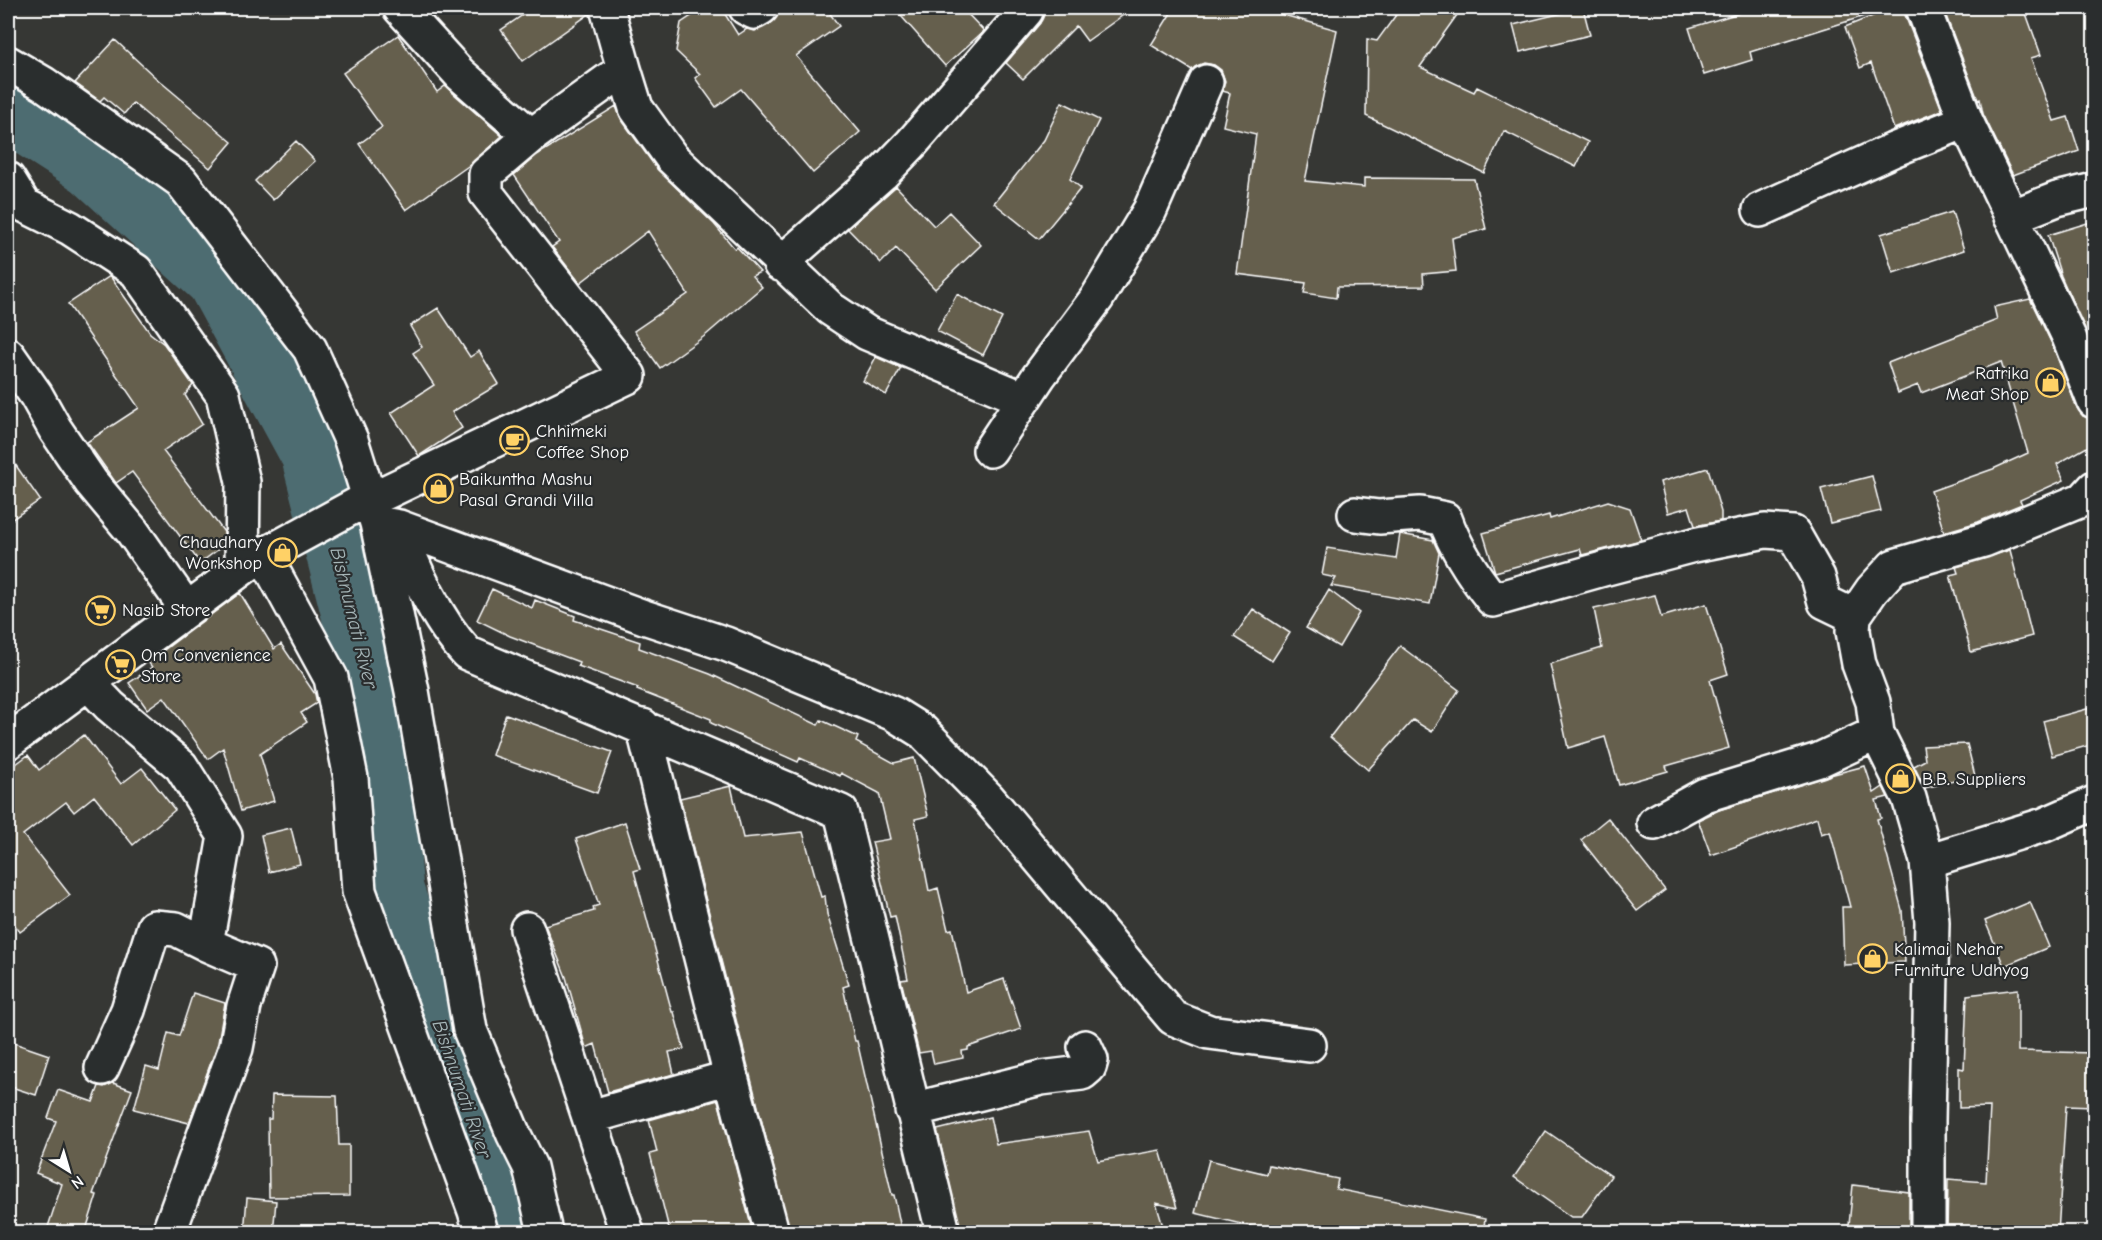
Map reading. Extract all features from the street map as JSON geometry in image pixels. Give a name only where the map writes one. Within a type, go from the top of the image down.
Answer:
[{"type":"street","points":[[400,8],[460,75],[531,136]]},
{"type":"street","points":[[607,8],[636,108],[672,158],[780,264],[831,309],[867,333],[1024,399]]},
{"type":"street","points":[[746,8],[754,12],[761,8]]},
{"type":"street","points":[[1923,8],[1966,122],[2069,337],[2094,401]]},
{"type":"street","points":[[780,264],[882,174],[911,144],[1026,11]]},
{"type":"street","points":[[8,63],[44,84],[181,181],[310,349],[351,440],[375,513],[412,691],[470,1030],[513,1133],[530,1167],[545,1233]]},
{"type":"street","points":[[8,742],[186,608],[258,558],[375,513],[482,447],[629,376],[486,193],[486,174],[531,136],[624,69]]},
{"type":"street","points":[[990,450],[1097,298],[1150,210],[1206,82]]},
{"type":"street","points":[[1760,210],[1893,150],[1966,122]]},
{"type":"street","points":[[2011,217],[2057,199],[2094,190]]},
{"type":"street","points":[[13,199],[70,228],[136,271],[223,395],[258,558],[331,678],[351,778],[359,891],[481,1233]]},
{"type":"street","points":[[8,355],[92,482],[132,531],[186,608]]},
{"type":"street","points":[[1928,1233],[1932,922],[1927,861],[1909,798],[1877,733],[1873,702],[1859,664],[1853,631],[1854,616],[1872,590],[1894,566],[1984,540],[2084,499],[2094,489]]},
{"type":"street","points":[[375,513],[421,583],[448,630],[466,653],[644,726],[841,812],[943,1233]]},
{"type":"street","points":[[375,513],[645,617],[726,644],[894,714],[923,732],[988,798],[1173,1018],[1209,1032],[1310,1045]]},
{"type":"street","points":[[1355,514],[1379,517],[1420,514],[1445,519],[1453,541],[1470,572],[1493,600],[1694,545],[1765,531],[1793,533],[1818,577],[1825,602],[1854,616]]},
{"type":"street","points":[[88,683],[110,706],[181,766],[225,836],[206,944]]},
{"type":"street","points":[[644,726],[772,1233]]},
{"type":"street","points":[[1654,823],[1705,795],[1819,760],[1877,733]]},
{"type":"street","points":[[1927,861],[2044,825],[2094,803]]},
{"type":"street","points":[[102,1068],[128,1010],[154,927],[176,929],[257,966],[244,1006],[236,1048],[169,1233]]},
{"type":"street","points":[[527,929],[627,1233]]},
{"type":"street","points":[[912,1110],[1041,1078],[1082,1073],[1089,1067],[1091,1060],[1085,1047]]},
{"type":"street","points":[[590,1117],[731,1077]]},
{"type":"building","points":[[533,8],[589,8],[589,14],[523,61],[501,30]]},
{"type":"building","points":[[780,8],[826,8],[839,26],[796,56],[860,132],[813,173],[741,89],[716,107],[695,78],[700,74],[676,51],[681,23],[696,13],[723,11],[738,35],[747,29],[755,31],[770,24],[777,17]]},
{"type":"building","points":[[894,8],[962,8],[984,31],[945,66]]},
{"type":"building","points":[[1045,8],[1133,8],[1087,41],[1076,26],[1023,79],[1006,63],[1040,23]]},
{"type":"building","points":[[1174,8],[1259,8],[1337,30],[1305,181],[1364,187],[1364,178],[1474,179],[1486,229],[1452,238],[1456,271],[1423,274],[1424,286],[1337,287],[1336,298],[1304,293],[1306,283],[1237,274],[1256,134],[1223,126],[1230,93],[1222,91],[1225,81],[1221,70],[1214,65],[1204,63],[1192,70],[1151,45]]},
{"type":"building","points":[[1401,8],[1462,8],[1420,67],[1474,92],[1477,87],[1588,142],[1576,167],[1504,131],[1484,173],[1366,116],[1367,39],[1377,41]]},
{"type":"building","points":[[1583,8],[1590,35],[1520,52],[1513,25]]},
{"type":"building","points":[[1756,8],[1870,8],[1871,14],[1750,52],[1752,60],[1704,75],[1689,28]]},
{"type":"building","points":[[1893,8],[1905,8],[1905,15],[1942,110],[1894,129],[1871,63],[1860,68],[1845,27]]},
{"type":"building","points":[[1943,8],[2024,8],[2041,55],[2031,58],[2054,121],[2068,117],[2079,151],[2013,175],[1983,114],[1980,99],[1978,100]]},
{"type":"building","points":[[398,35],[437,92],[445,86],[502,136],[471,164],[406,210],[359,144],[382,127],[343,73]]},
{"type":"building","points":[[115,40],[232,142],[210,168],[133,103],[124,114],[104,97],[100,101],[75,83]]},
{"type":"building","points":[[1062,102],[1099,120],[1070,179],[1081,188],[1039,239],[994,203],[1044,140]]},
{"type":"building","points":[[616,106],[621,119],[657,169],[760,272],[752,276],[762,287],[706,335],[660,368],[634,331],[688,294],[648,231],[580,283],[552,247],[559,242],[514,175],[537,155]]},
{"type":"building","points":[[296,141],[315,161],[273,200],[255,181]]},
{"type":"building","points":[[896,186],[934,226],[949,212],[981,245],[935,289],[896,248],[881,263],[848,229]]},
{"type":"building","points":[[1952,212],[1964,250],[1893,273],[1881,234]]},
{"type":"building","points":[[2094,221],[2094,351],[2061,276],[2048,235]]},
{"type":"building","points":[[110,276],[150,333],[164,344],[193,385],[185,395],[202,424],[163,451],[224,532],[224,545],[200,563],[132,472],[116,483],[87,442],[139,408],[68,304]]},
{"type":"building","points":[[957,294],[1002,318],[983,355],[937,331]]},
{"type":"building","points":[[2030,299],[2052,344],[2077,408],[2083,416],[2094,419],[2094,443],[2057,464],[2064,480],[2020,500],[2022,504],[1978,522],[1944,532],[1931,491],[1993,469],[2028,453],[2001,362],[1921,393],[1918,385],[1898,393],[1888,363],[1997,320],[1994,307]]},
{"type":"building","points":[[438,308],[470,357],[479,351],[499,384],[452,412],[462,428],[419,456],[391,413],[434,385],[413,353],[422,347],[410,326]]},
{"type":"building","points":[[876,357],[901,368],[886,395],[863,381]]},
{"type":"building","points":[[8,454],[40,500],[8,522]]},
{"type":"building","points":[[1708,468],[1721,512],[1721,521],[1695,526],[1689,507],[1668,513],[1660,482]]},
{"type":"building","points":[[1872,476],[1881,511],[1830,523],[1821,489]]},
{"type":"building","points":[[1608,501],[1630,508],[1641,540],[1582,555],[1580,549],[1495,572],[1483,533],[1549,515],[1550,519]]},
{"type":"building","points":[[1400,534],[1433,540],[1439,553],[1430,604],[1331,586],[1336,578],[1322,575],[1327,548],[1396,559]]},
{"type":"building","points":[[2010,550],[2032,636],[1971,652],[1950,575],[1958,573],[1956,567]]},
{"type":"building","points":[[492,589],[532,608],[535,600],[575,616],[574,620],[640,642],[639,648],[710,674],[818,725],[821,720],[858,737],[856,742],[894,763],[914,758],[928,816],[915,819],[929,891],[938,888],[948,930],[952,929],[966,992],[1004,979],[1021,1029],[968,1047],[968,1050],[962,1051],[963,1058],[934,1064],[931,1051],[919,1053],[901,980],[908,979],[895,916],[890,917],[872,842],[890,839],[879,793],[841,773],[840,776],[800,758],[798,762],[711,723],[711,719],[578,666],[579,662],[510,636],[477,620]]},
{"type":"building","points":[[1329,590],[1359,613],[1339,647],[1306,628]]},
{"type":"building","points":[[240,593],[274,649],[281,644],[315,694],[317,703],[301,713],[307,722],[260,754],[274,801],[241,811],[223,748],[208,759],[164,697],[147,709],[129,683],[152,667],[148,662]]},
{"type":"building","points":[[1655,595],[1661,617],[1706,604],[1728,674],[1710,680],[1729,748],[1666,766],[1668,771],[1619,785],[1605,737],[1568,748],[1550,664],[1602,648],[1594,609]]},
{"type":"building","points":[[1253,609],[1290,633],[1272,661],[1234,637]]},
{"type":"building","points":[[1400,646],[1459,690],[1432,732],[1413,720],[1368,770],[1330,737]]},
{"type":"building","points":[[2094,707],[2094,744],[2052,756],[2043,721]]},
{"type":"building","points":[[506,714],[612,752],[597,793],[492,755]]},
{"type":"building","points":[[84,735],[121,784],[142,768],[175,810],[133,845],[94,796],[74,812],[66,802],[23,835],[70,895],[20,932],[8,916],[8,770],[28,755],[39,770]]},
{"type":"building","points":[[1967,744],[1975,776],[1925,788],[1914,766],[1925,760],[1923,746]]},
{"type":"building","points":[[1865,766],[1874,793],[1883,787],[1888,797],[1876,800],[1881,818],[1877,819],[1902,910],[1905,962],[1844,965],[1842,907],[1850,907],[1830,831],[1821,834],[1817,818],[1711,855],[1698,820],[1719,810]]},
{"type":"building","points":[[731,786],[743,838],[803,832],[821,897],[825,896],[827,914],[849,985],[843,987],[902,1233],[790,1233],[680,798]]},
{"type":"building","points":[[1608,818],[1665,890],[1637,911],[1581,840]]},
{"type":"building","points":[[625,822],[640,869],[634,871],[684,1049],[669,1052],[674,1074],[608,1092],[595,1044],[586,1048],[566,977],[545,925],[594,911],[593,907],[599,905],[576,839]]},
{"type":"building","points":[[291,828],[300,864],[269,872],[261,835]]},
{"type":"building","points":[[2030,902],[2049,947],[2004,966],[1985,921]]},
{"type":"building","points":[[2018,989],[2018,1051],[2094,1053],[2094,1107],[2066,1106],[2058,1233],[1947,1233],[1948,1179],[1986,1182],[1990,1107],[1959,1108],[1959,1068],[1964,1069],[1967,995]]},
{"type":"building","points":[[193,993],[225,1003],[218,1043],[189,1123],[134,1109],[146,1066],[159,1070],[168,1033],[179,1036]]},
{"type":"building","points":[[8,1041],[49,1055],[36,1095],[8,1086]]},
{"type":"building","points":[[113,1083],[132,1090],[93,1194],[97,1195],[85,1233],[46,1233],[62,1184],[36,1173],[56,1121],[48,1118],[58,1090],[93,1102],[99,1086],[104,1087]]},
{"type":"building","points":[[272,1095],[337,1096],[339,1145],[349,1145],[349,1196],[269,1197],[268,1119],[271,1119]]},
{"type":"building","points":[[718,1100],[753,1233],[670,1233],[650,1154],[657,1152],[649,1120]]},
{"type":"building","points":[[990,1117],[996,1144],[1089,1131],[1098,1161],[1160,1150],[1177,1208],[1156,1203],[1165,1233],[961,1233],[937,1130]]},
{"type":"building","points":[[1546,1131],[1611,1176],[1582,1217],[1571,1217],[1514,1177]]},
{"type":"building","points":[[1209,1160],[1267,1174],[1269,1165],[1338,1179],[1336,1189],[1485,1219],[1483,1233],[1279,1233],[1195,1213]]},
{"type":"building","points":[[1853,1185],[1909,1192],[1909,1232],[1849,1225]]},
{"type":"building","points":[[247,1198],[276,1201],[273,1233],[244,1233]]},
{"type":"waterway","name":"Bishnumati River","points":[[8,111],[92,165],[217,279],[312,454],[375,700],[392,890],[462,1096],[513,1232]]},
{"type":"place","name":"Ratrika Meat Shop","points":[[2050,383]]},
{"type":"place","name":"Chhimeki Coffee Shop","points":[[515,441]]},
{"type":"place","name":"Baikuntha Mashu Pasal Grandi Villa","points":[[438,489]]},
{"type":"place","name":"Chaudhary Workshop","points":[[283,552]]},
{"type":"place","name":"Nasib Store","points":[[101,610]]},
{"type":"place","name":"Om Convenience Store","points":[[120,665]]},
{"type":"place","name":"B.B. Suppliers","points":[[1901,779]]},
{"type":"place","name":"Kalimai Nehar Furniture Udhyog","points":[[1873,959]]}]
